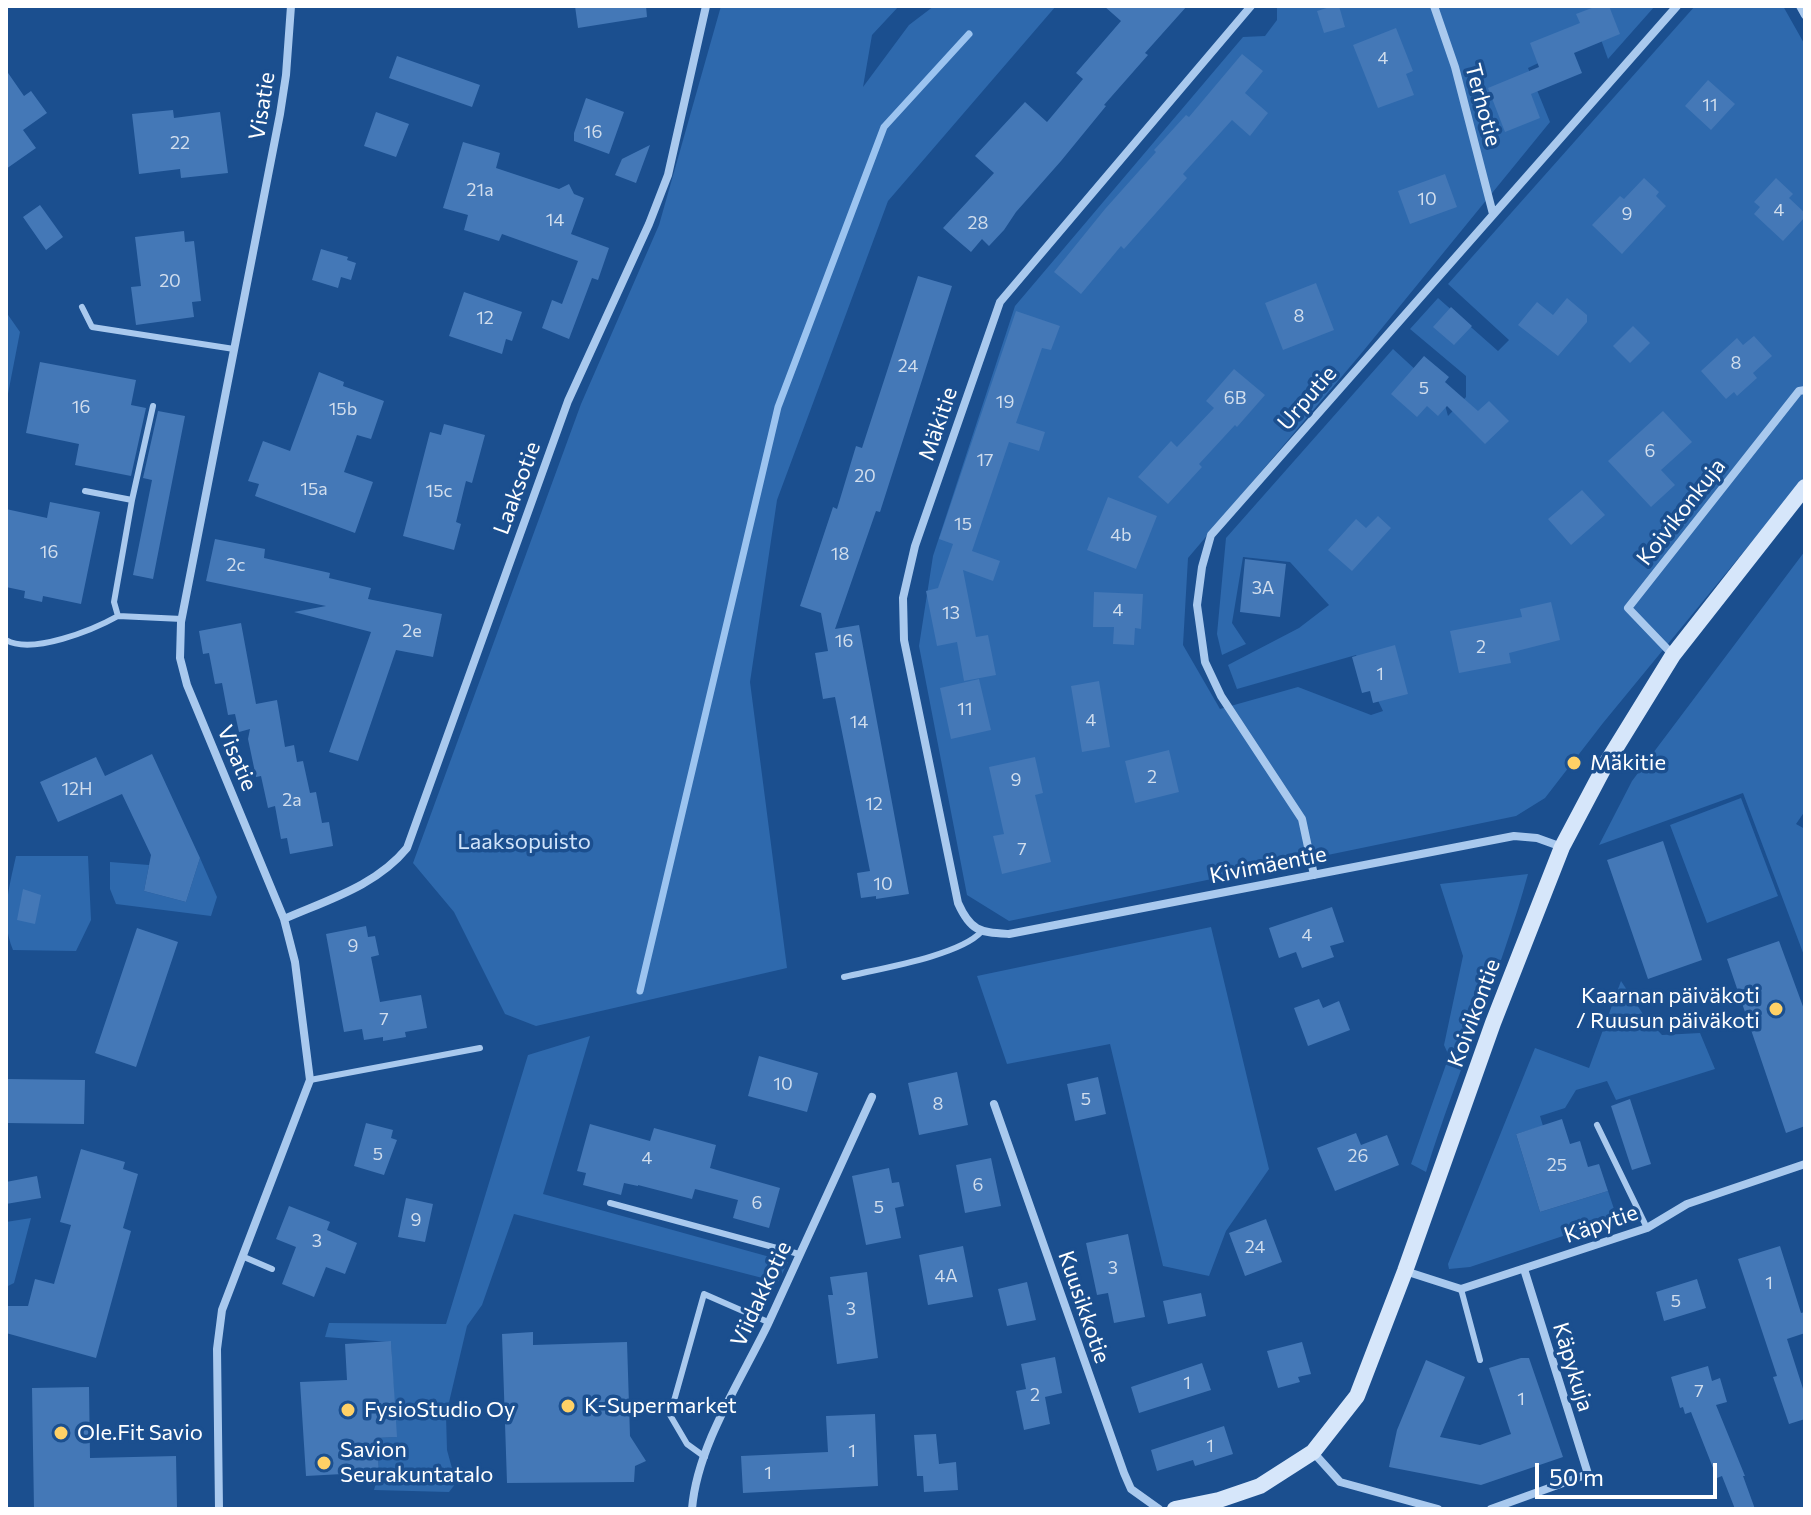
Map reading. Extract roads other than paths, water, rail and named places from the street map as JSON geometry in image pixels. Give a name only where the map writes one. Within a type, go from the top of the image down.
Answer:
[{"type":"main road","name":"Koivikontie","points":[[1175,1509],[1219,1500],[1260,1486],[1313,1452],[1357,1396],[1493,1023],[1562,847],[1607,762],[1673,655],[1805,487]]},
{"type":"street","name":"Visatie","points":[[219,1509],[217,1349],[222,1310],[310,1080],[295,962],[284,919],[187,685],[180,658],[182,619],[280,114],[291,6]]},
{"type":"street","name":"Laaksotie","points":[[284,919],[378,876],[395,863],[407,848],[568,401],[649,224],[668,175],[706,6]]},
{"type":"street","name":"Mäkitie","points":[[981,932],[965,919],[958,903],[904,640],[903,598],[915,546],[1000,302],[1251,6]]},
{"type":"street","name":"Terhotie","points":[[1434,6],[1455,67],[1493,214]]},
{"type":"street","name":"Urputie","points":[[1314,875],[1302,819],[1221,696],[1205,662],[1197,605],[1202,567],[1211,535],[1677,6]]},
{"type":"street","points":[[1800,6],[1805,15]]},
{"type":"street","name":"Koivikonkuja","points":[[1673,655],[1628,608],[1799,391],[1805,390]]},
{"type":"street","name":"Kivimäentie","points":[[981,932],[1009,934],[1514,836],[1537,838],[1562,847]]},
{"type":"street","name":"Viidakkotie","points":[[692,1509],[695,1487],[719,1422],[872,1097]]},
{"type":"street","name":"Kuusikkotie","points":[[994,1104],[1124,1473],[1131,1489],[1159,1509]]},
{"type":"street","name":"Käpytie","points":[[1461,1289],[1647,1228],[1687,1204],[1805,1164]]},
{"type":"street","name":"Käpykuja","points":[[1491,1509],[1588,1474],[1524,1269]]},
{"type":"street","points":[[1405,1271],[1461,1289]]},
{"type":"street","points":[[1313,1452],[1340,1482],[1438,1509]]},
{"type":"lane","points":[[82,307],[92,327],[234,349]]},
{"type":"lane","points":[[118,616],[114,602],[153,406]]},
{"type":"lane","points":[[85,491],[132,500]]},
{"type":"lane","points":[[6,640],[15,645],[43,643],[101,625],[118,616],[182,619]]},
{"type":"lane","points":[[844,977],[941,952],[973,941],[981,932]]},
{"type":"lane","points":[[310,1080],[480,1048]]},
{"type":"lane","points":[[1597,1125],[1647,1228]]},
{"type":"lane","points":[[610,1203],[799,1254]]},
{"type":"lane","points":[[244,1257],[272,1269]]},
{"type":"lane","points":[[1461,1289],[1480,1360]]},
{"type":"lane","points":[[705,1457],[687,1444],[670,1415],[704,1294],[768,1322]]},
{"type":"waterway","points":[[640,991],[778,407],[884,127],[969,34]]},
{"type":"place","name":"Mäkitie","points":[[1574,763]]},
{"type":"place","name":"Kaarnan päiväkoti / Ruusun päiväkoti","points":[[1776,1009]]},
{"type":"place","name":"K-Supermarket","points":[[568,1406]]},
{"type":"place","name":"FysioStudio Oy","points":[[348,1410]]},
{"type":"place","name":"Ole.Fit Savio","points":[[61,1433]]},
{"type":"place","name":"Savion Seurakuntatalo","points":[[324,1463]]},
{"type":"park label","name":"Laaksopuisto","points":[[524,842]]}]
